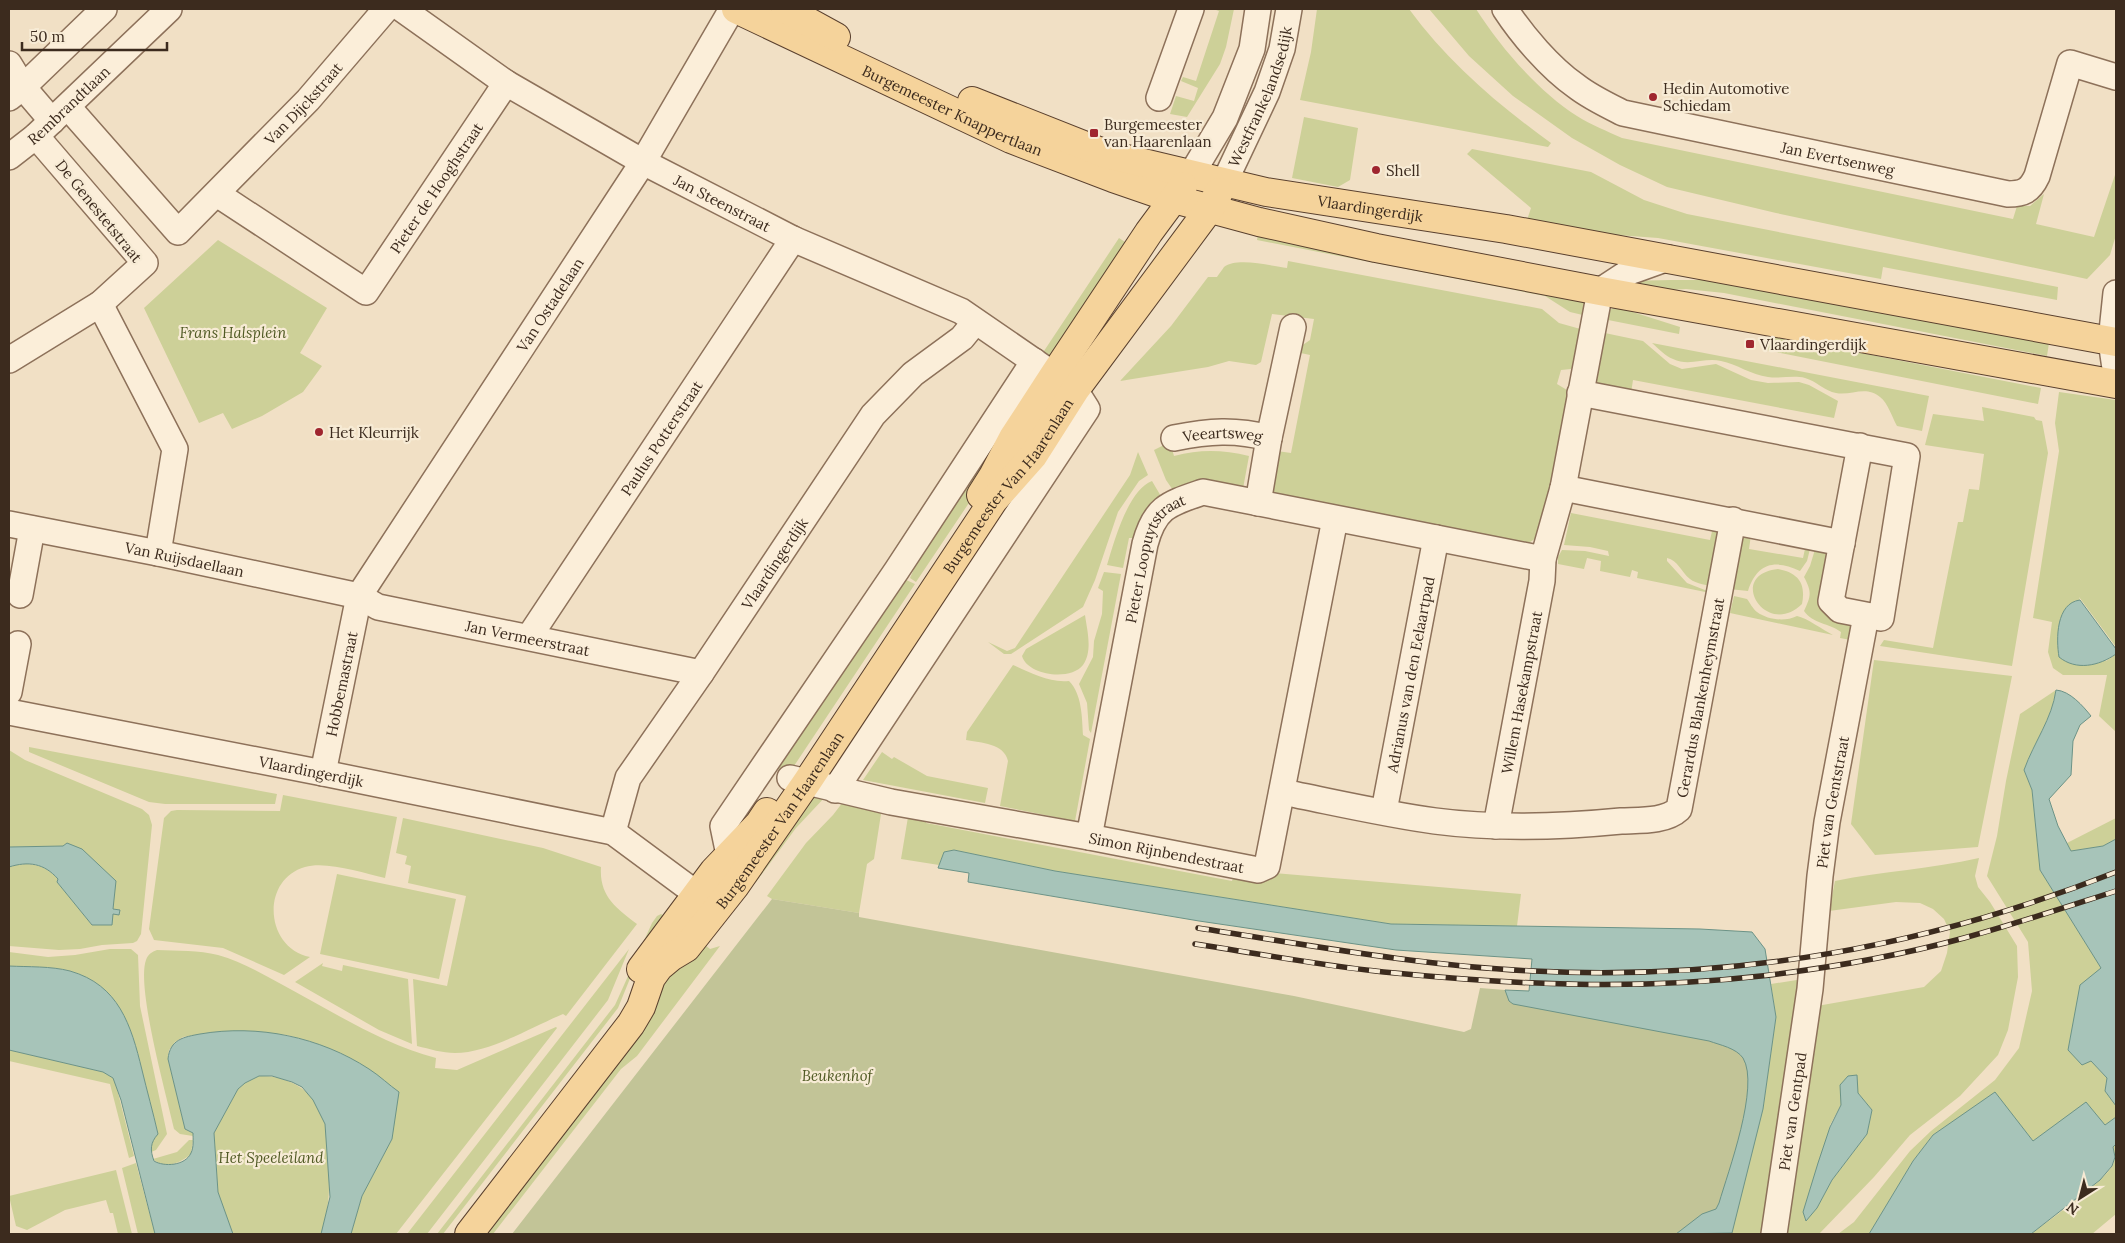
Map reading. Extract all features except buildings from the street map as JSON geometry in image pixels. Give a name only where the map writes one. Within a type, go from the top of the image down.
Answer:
[{"type":"main road","name":"Burgemeester Knappertlaan","points":[[736,9],[1011,139],[1174,199]]},
{"type":"main road","name":"Burgemeester Knappertlaan","points":[[784,9],[845,43],[977,104],[1106,154],[1191,175]]},
{"type":"main road","name":"Burgemeester Van Haarenlaan","points":[[452,1234],[625,1007],[638,973],[707,902],[798,780],[993,500],[1033,456],[1054,375],[1149,232],[1191,175]]},
{"type":"main road","name":"Vlaardingerdijk","points":[[1191,175],[1266,192],[1506,229],[2114,342]]},
{"type":"main road","name":"Burgemeester Van Haarenlaan","points":[[1054,375],[1210,208],[1224,183]]},
{"type":"main road","points":[[1174,199],[1259,222],[1376,248],[1600,291],[2116,384]]},
{"type":"main road","name":"Burgemeester Van Haarenlaan","points":[[469,1234],[631,1024],[641,1007],[651,978],[659,967],[670,957],[686,948],[729,854],[798,780]]},
{"type":"street","points":[[16,92],[104,9]]},
{"type":"street","name":"Rembrandtlaan","points":[[9,157],[52,122],[170,9]]},
{"type":"street","name":"Van Dijckstraat","points":[[218,194],[308,100],[386,9]]},
{"type":"street","name":"Jan Steenstraat","points":[[402,9],[506,83],[643,162],[793,239],[961,312],[1054,375]]},
{"type":"street","name":"Van Ostadelaan","points":[[358,596],[643,162],[732,9]]},
{"type":"street","points":[[1159,98],[1191,9]]},
{"type":"street","name":"Westfrankelandsedijk","points":[[1191,175],[1225,118],[1252,49],[1258,9]]},
{"type":"street","name":"Westfrankelandsedijk","points":[[1224,183],[1267,92],[1282,49],[1289,9]]},
{"type":"street","name":"Jan Evertsenweg","points":[[1505,9],[1514,23],[1574,85],[1623,113],[2008,194],[2023,194],[2033,186],[2070,63],[2116,77]]},
{"type":"street","name":"De Genestetstraat","points":[[9,64],[16,92],[178,232],[218,194]]},
{"type":"street","name":"Pieter de Hooghstraat","points":[[218,194],[366,292],[506,83]]},
{"type":"street","name":"De Genestetstraat","points":[[52,122],[145,264],[100,304]]},
{"type":"street","name":"Paulus Potterstraat","points":[[529,637],[793,239]]},
{"type":"street","points":[[1543,559],[1563,488],[1600,291],[1629,272],[1668,258]]},
{"type":"street","points":[[2116,294],[2114,342],[2116,375]]},
{"type":"street","points":[[9,360],[100,304],[175,449],[158,553]]},
{"type":"street","name":"Vlaardingerdijk","points":[[613,832],[628,778],[701,673],[873,415],[913,374],[962,338],[975,322]]},
{"type":"street","points":[[1258,503],[1269,438],[1293,327]]},
{"type":"street","name":"Burgemeester Van Haarenlaan","points":[[729,854],[723,826],[892,578],[1054,375],[1087,409],[835,790]]},
{"type":"street","points":[[1580,393],[1860,446],[1907,456],[1881,618],[1840,610],[1831,601],[1860,446]]},
{"type":"street","name":"Veeartsweg","points":[[1174,438],[1208,432],[1247,432],[1269,438]]},
{"type":"street","points":[[1563,488],[1842,543]]},
{"type":"street","name":"Pieter Loopuytstraat","points":[[1089,837],[1145,544],[1149,528],[1158,513],[1170,503],[1203,492],[1543,559]]},
{"type":"street","name":"Simon Rijnbendestraat","points":[[798,780],[891,802],[1089,837],[1258,870],[1267,866],[1335,519]]},
{"type":"street","name":"Gerardus Blankenheymstraat","points":[[1282,792],[1436,821],[1496,826],[1605,823],[1669,816],[1679,809],[1733,520]]},
{"type":"street","points":[[20,526],[20,595]]},
{"type":"street","name":"Van Ruijsdaellaan","points":[[20,526],[158,553],[358,596]]},
{"type":"street","name":"Adrianus van den Eelaartpad","points":[[1384,811],[1436,538]]},
{"type":"street","name":"Willem Hasekampstraat","points":[[1496,826],[1542,581],[1543,559]]},
{"type":"street","name":"Jan Vermeerstraat","points":[[358,596],[378,607],[701,673]]},
{"type":"street","name":"Hobbemastraat","points":[[323,773],[358,596]]},
{"type":"street","name":"Piet van Gentstraat","points":[[1810,989],[1827,822],[1866,616]]},
{"type":"street","points":[[9,692],[18,644]]},
{"type":"street","name":"Vlaardingerdijk","points":[[9,712],[613,832],[707,902]]},
{"type":"street","name":"Piet van Gentpad","points":[[1774,1234],[1810,989]]},
{"type":"green space","points":[[1213,9],[1234,9],[1226,47],[1220,64],[1187,117],[1170,114],[1176,96],[1194,101],[1198,88],[1181,81],[1183,77],[1196,81],[1219,11]]},
{"type":"green space","points":[[1317,9],[1409,9],[1440,47],[1474,81],[1551,143],[1548,147],[1300,100],[1311,52]]},
{"type":"green space","points":[[1429,9],[1476,9],[1521,68],[1548,94],[1582,119],[1622,138],[2013,219],[2017,206],[2030,206],[2044,194],[2036,224],[2094,237],[2116,172],[2116,235],[2110,255],[2087,279],[1776,213],[1667,187],[1620,165],[1572,138],[1513,96],[1469,56]]},
{"type":"green space","points":[[1304,117],[1358,128],[1350,180],[1338,187],[1292,178]]},
{"type":"green space","points":[[1472,149],[1591,172],[1644,200],[1687,214],[2058,287],[2057,300],[1883,267],[1881,279],[1658,238],[1590,233],[1526,223],[1531,208],[1467,154]]},
{"type":"green space","points":[[1258,234],[1586,301],[1587,316],[1570,312],[1545,296],[1257,240]]},
{"type":"green space","points":[[1119,238],[1131,246],[1050,358],[1042,354]]},
{"type":"green space","name":"Frans Halsplein","points":[[218,240],[327,308],[300,353],[322,366],[303,392],[262,416],[232,429],[223,413],[199,423],[144,308]]},
{"type":"green space","points":[[1288,261],[1542,309],[1559,323],[1584,330],[1578,363],[1571,369],[1561,370],[1557,384],[1567,390],[1570,403],[1546,532],[1522,547],[1275,495],[1272,485],[1277,451],[1291,453],[1310,355],[1296,352],[1297,349],[1310,340],[1314,319],[1272,314],[1261,362],[1256,365],[1229,361],[1208,367],[1120,381],[1171,326],[1208,277],[1217,277],[1224,267],[1230,264],[1245,262],[1287,268]]},
{"type":"green space","points":[[1718,280],[2049,343],[2047,356],[1724,293],[1686,289],[1654,291],[1626,281]]},
{"type":"green space","points":[[1617,307],[1680,327],[1679,334],[1603,319],[1608,310]]},
{"type":"green space","points":[[1600,332],[1643,341],[1670,364],[1682,369],[1716,364],[1751,380],[1768,383],[1799,382],[1809,385],[1838,401],[1834,418],[1633,380],[1631,393],[1597,384],[1594,379]]},
{"type":"green space","points":[[1769,335],[2041,388],[2038,404],[1766,350]]},
{"type":"green space","points":[[1652,343],[1929,396],[1922,431],[1897,426],[1888,406],[1880,397],[1869,392],[1836,393],[1805,378],[1762,376],[1733,364],[1715,360],[1679,361],[1667,356]]},
{"type":"green space","points":[[2059,392],[2116,400],[2116,647],[2079,597],[2080,600],[2074,601],[2106,661],[2116,654],[2116,732],[2099,716],[2107,675],[2063,675],[2053,668],[2048,652],[2052,622],[2033,618],[2059,451],[2055,423]]},
{"type":"green space","points":[[1021,403],[989,473],[916,582],[910,578],[914,569],[908,564]]},
{"type":"green space","points":[[1982,407],[2034,417],[2036,420],[2042,421],[2048,453],[2012,666],[1880,646],[1884,640],[1933,648],[1958,522],[1963,522],[1969,489],[1979,490],[1984,454],[1925,445],[1933,414],[1984,421]]},
{"type":"green space","points":[[1170,442],[1174,456],[1212,451],[1249,456],[1242,494],[1175,493],[1166,480],[1154,450]]},
{"type":"green space","points":[[1138,452],[1148,475],[1139,481],[1118,512],[1095,580],[1083,607],[1011,654],[1004,654],[988,642],[1007,651],[1015,648],[1130,475]]},
{"type":"green space","points":[[1152,481],[1162,498],[1137,538],[1129,538],[1123,568],[1107,565],[1129,505],[1143,486]]},
{"type":"green space","points":[[1571,513],[1710,540],[1713,527],[1718,529],[1716,587],[1693,581],[1674,561],[1667,558],[1667,561],[1687,583],[1715,594],[1637,578],[1638,572],[1632,570],[1630,577],[1600,571],[1601,561],[1587,558],[1584,569],[1558,564],[1558,557],[1562,550],[1585,551],[1609,556],[1608,551],[1590,547],[1564,545]]},
{"type":"green space","points":[[1751,535],[1749,549],[1803,558],[1806,544],[1811,545],[1807,561],[1800,571],[1783,565],[1768,566],[1756,574],[1748,591],[1729,589],[1742,537]]},
{"type":"green space","points":[[1816,546],[1826,552],[1828,558],[1822,610],[1826,614],[1853,626],[1856,641],[1840,638],[1841,632],[1816,621],[1804,611],[1810,594],[1804,577],[1810,566]]},
{"type":"green space","points":[[1778,569],[1791,573],[1802,585],[1802,604],[1789,613],[1776,614],[1765,610],[1757,602],[1753,592],[1754,582],[1762,574]]},
{"type":"green space","points":[[1104,572],[1121,574],[1091,733],[1089,730],[1087,703],[1079,684],[1093,657],[1094,641],[1102,614],[1103,591],[1098,588]]},
{"type":"green space","points":[[904,579],[915,584],[788,775],[778,769]]},
{"type":"green space","points":[[1734,596],[1747,599],[1756,611],[1766,617],[1782,619],[1801,617],[1833,635],[1730,613]]},
{"type":"green space","points":[[1085,615],[1089,647],[1083,665],[1077,670],[1069,673],[1050,674],[1032,668],[1026,663],[1022,656],[1026,649]]},
{"type":"green space","points":[[1874,660],[2012,676],[1978,847],[1875,855],[1851,824]]},
{"type":"green space","points":[[1013,665],[1047,679],[1069,681],[1077,692],[1083,735],[1090,739],[1075,821],[1000,806],[1008,761],[1006,755],[997,747],[966,740],[967,732]]},
{"type":"green space","points":[[2056,690],[2047,721],[2024,770],[2032,790],[2040,870],[2101,968],[2091,1061],[2107,1078],[2105,1091],[2116,1106],[2116,1117],[2105,1125],[2086,1103],[2033,1141],[1995,1093],[1933,1135],[1913,1161],[1869,1234],[1838,1234],[1854,1222],[1910,1151],[1931,1131],[1995,1080],[2019,1048],[2032,991],[2028,942],[1987,876],[1997,836],[2020,714]]},
{"type":"green space","points":[[29,747],[277,794],[275,804],[165,804],[149,802],[29,752]]},
{"type":"green space","points":[[9,750],[25,760],[142,809],[149,815],[152,825],[141,934],[137,941],[133,943],[59,950],[9,946],[9,867],[29,864],[41,867],[53,874],[58,879],[57,882],[92,925],[120,910],[113,909],[67,843],[63,846],[9,847]]},
{"type":"green space","points":[[882,752],[927,776],[988,788],[985,803],[863,780]]},
{"type":"green space","points":[[807,793],[826,796],[796,828],[756,882],[750,878]]},
{"type":"green space","points":[[283,795],[397,817],[385,878],[324,865],[305,867],[290,874],[280,885],[275,899],[274,914],[277,928],[284,941],[295,951],[310,957],[284,975],[223,948],[154,940],[149,929],[164,818],[171,811],[177,810],[280,811]]},
{"type":"green space","points":[[846,798],[880,809],[881,814],[874,859],[867,864],[859,913],[772,899],[767,896],[806,843],[833,815]]},
{"type":"green space","points":[[909,811],[926,814],[926,823],[1232,881],[1234,874],[1266,880],[1272,879],[1274,873],[1521,894],[1517,926],[1391,924],[1055,871],[954,850],[944,852],[939,865],[901,859]]},
{"type":"green space","points":[[403,818],[543,848],[601,867],[601,877],[606,894],[616,907],[637,924],[566,1016],[563,1014],[496,1044],[468,1052],[436,1051],[417,1046],[413,979],[447,986],[466,896],[408,883],[411,866],[405,864],[407,856],[396,853]]},
{"type":"green space","points":[[2116,818],[2116,839],[2103,846],[2071,851],[2067,843]]},
{"type":"green space","points":[[1979,858],[1975,876],[1978,887],[1990,902],[2017,946],[2018,977],[2008,1030],[1998,1055],[1960,1096],[1910,1135],[1874,1177],[1819,1234],[1784,1234],[1817,1006],[1924,987],[1941,971],[1947,953],[1950,932],[1944,919],[1933,909],[1920,903],[1896,902],[1829,911],[1835,881]],"holes":[[[1858,1093],[1872,1110],[1867,1134],[1832,1180],[1817,1208],[1830,1125],[1841,1105]]]},
{"type":"green space","points":[[337,874],[456,899],[439,979],[320,954]]},
{"type":"green space","name":"Beukenhof","points":[[772,899],[859,913],[859,917],[1294,996],[1464,1032],[1471,1029],[1480,988],[1505,990],[1759,1052],[1748,1114],[1718,1211],[1688,1234],[512,1234]]},
{"type":"green space","points":[[661,914],[672,920],[631,976],[618,1008],[443,1234],[437,1234],[615,1005],[652,923]]},
{"type":"green space","points":[[700,941],[710,949],[720,946],[637,1056],[621,1069],[493,1234],[474,1234],[653,987]]},
{"type":"green space","points":[[110,949],[131,949],[138,955],[140,1006],[167,1134],[156,1150],[151,1152],[152,1140],[158,1133],[139,1057],[128,1025],[112,998],[101,987],[87,978],[70,971],[47,967],[9,966],[9,952],[48,957]]},
{"type":"green space","points":[[629,949],[608,1000],[427,1234],[407,1234]]},
{"type":"green space","points":[[157,950],[211,953],[242,964],[376,1035],[415,1052],[436,1058],[435,1068],[457,1070],[557,1028],[396,1234],[351,1234],[362,1196],[392,1139],[393,1127],[369,1069],[342,1054],[315,1043],[287,1035],[243,1031],[206,1033],[183,1037],[175,1042],[169,1050],[168,1059],[185,1129],[193,1132],[193,1136],[180,1134],[174,1129],[154,1043],[145,993],[144,974],[146,960],[150,954]]},
{"type":"green space","points":[[323,963],[322,966],[342,971],[343,965],[408,979],[412,1044],[379,1030],[295,982]]},
{"type":"green space","points":[[1803,979],[1768,1234],[1731,1234],[1763,1109],[1776,1017],[1771,984]]},
{"type":"green space","points":[[9,1050],[103,1072],[113,1078],[134,1156],[129,1158],[110,1084],[9,1061]]},
{"type":"green space","name":"Het Speeleiland","points":[[259,1076],[270,1076],[291,1082],[309,1094],[321,1113],[327,1132],[329,1188],[328,1205],[321,1234],[233,1234],[230,1230],[218,1192],[214,1133],[238,1089]]},
{"type":"green space","points":[[189,1140],[193,1140],[191,1154],[182,1160],[167,1165],[153,1159],[177,1152]]},
{"type":"green space","points":[[2116,1144],[2116,1214],[2092,1234],[2031,1234],[2087,1191],[2107,1173],[2113,1163],[2113,1146]]},
{"type":"green space","points":[[136,1163],[155,1234],[138,1234],[122,1168]]},
{"type":"green space","points":[[116,1170],[132,1234],[118,1234],[113,1213],[110,1213],[106,1200],[65,1210],[27,1230],[16,1226],[9,1196]]},
{"type":"shaded area","points":[[2080,600],[2116,649],[2116,654],[2095,664],[2073,664],[2059,657],[2059,623],[2066,608]]},
{"type":"shaded area","points":[[2056,690],[2071,696],[2091,716],[2080,725],[2073,741],[2071,775],[2049,799],[2058,826],[2071,851],[2103,846],[2116,839],[2116,1106],[2105,1091],[2107,1078],[2091,1061],[2082,1065],[2068,1050],[2080,985],[2101,968],[2040,870],[2032,790],[2024,770],[2051,711]]},
{"type":"shaded area","points":[[67,843],[82,849],[116,881],[113,909],[120,910],[119,915],[113,914],[112,925],[92,925],[57,882],[58,879],[47,870],[29,864],[9,867],[9,847],[63,846]]},
{"type":"shaded area","points":[[954,850],[1055,871],[1391,924],[1700,929],[1752,932],[1765,949],[1776,1017],[1763,1109],[1732,1233],[1676,1234],[1702,1214],[1716,1209],[1729,1171],[1741,1129],[1748,1088],[1747,1071],[1743,1058],[1732,1049],[1709,1041],[1513,1004],[1509,1001],[1505,990],[1529,991],[1532,959],[1396,950],[1199,921],[968,882],[969,873],[938,868],[944,852]]},
{"type":"shaded area","points":[[9,966],[47,967],[70,971],[87,977],[111,997],[127,1023],[138,1053],[158,1134],[153,1140],[151,1150],[154,1161],[158,1163],[169,1165],[184,1161],[193,1148],[193,1133],[185,1129],[168,1059],[172,1047],[183,1038],[222,1031],[244,1031],[266,1032],[309,1041],[350,1058],[369,1069],[399,1092],[392,1139],[362,1196],[351,1234],[321,1234],[330,1197],[325,1124],[313,1100],[302,1087],[292,1082],[272,1076],[259,1076],[238,1089],[214,1133],[218,1192],[233,1234],[155,1234],[121,1100],[113,1078],[103,1072],[9,1050]]},
{"type":"shaded area","points":[[1857,1075],[1858,1093],[1872,1110],[1867,1134],[1832,1180],[1817,1208],[1806,1221],[1803,1212],[1830,1127],[1841,1105],[1840,1085],[1848,1076]]},
{"type":"shaded area","points":[[1995,1092],[2033,1141],[2086,1102],[2105,1125],[2116,1117],[2116,1144],[2113,1147],[2115,1157],[2112,1166],[2100,1180],[2031,1234],[1869,1234],[1913,1161],[1933,1135]]},
{"type":"railway","points":[[1198,928],[1449,965],[1533,971],[1609,973],[1684,970],[1757,964],[1830,953],[1902,939],[1974,921],[2116,872]]},
{"type":"railway","points":[[1195,944],[1345,967],[1486,981],[1578,984],[1669,983],[1761,976],[1889,956],[1983,933],[2116,891]]},
{"type":"place","name":"Hedin Automotive Schiedam","points":[[1653,97]]},
{"type":"place","name":"Burgemeester van Haarenlaan","points":[[1094,133]]},
{"type":"place","name":"Shell","points":[[1376,170]]},
{"type":"place","name":"Vlaardingerdijk","points":[[1750,344]]},
{"type":"place","name":"Het Kleurrijk","points":[[319,432]]}]
